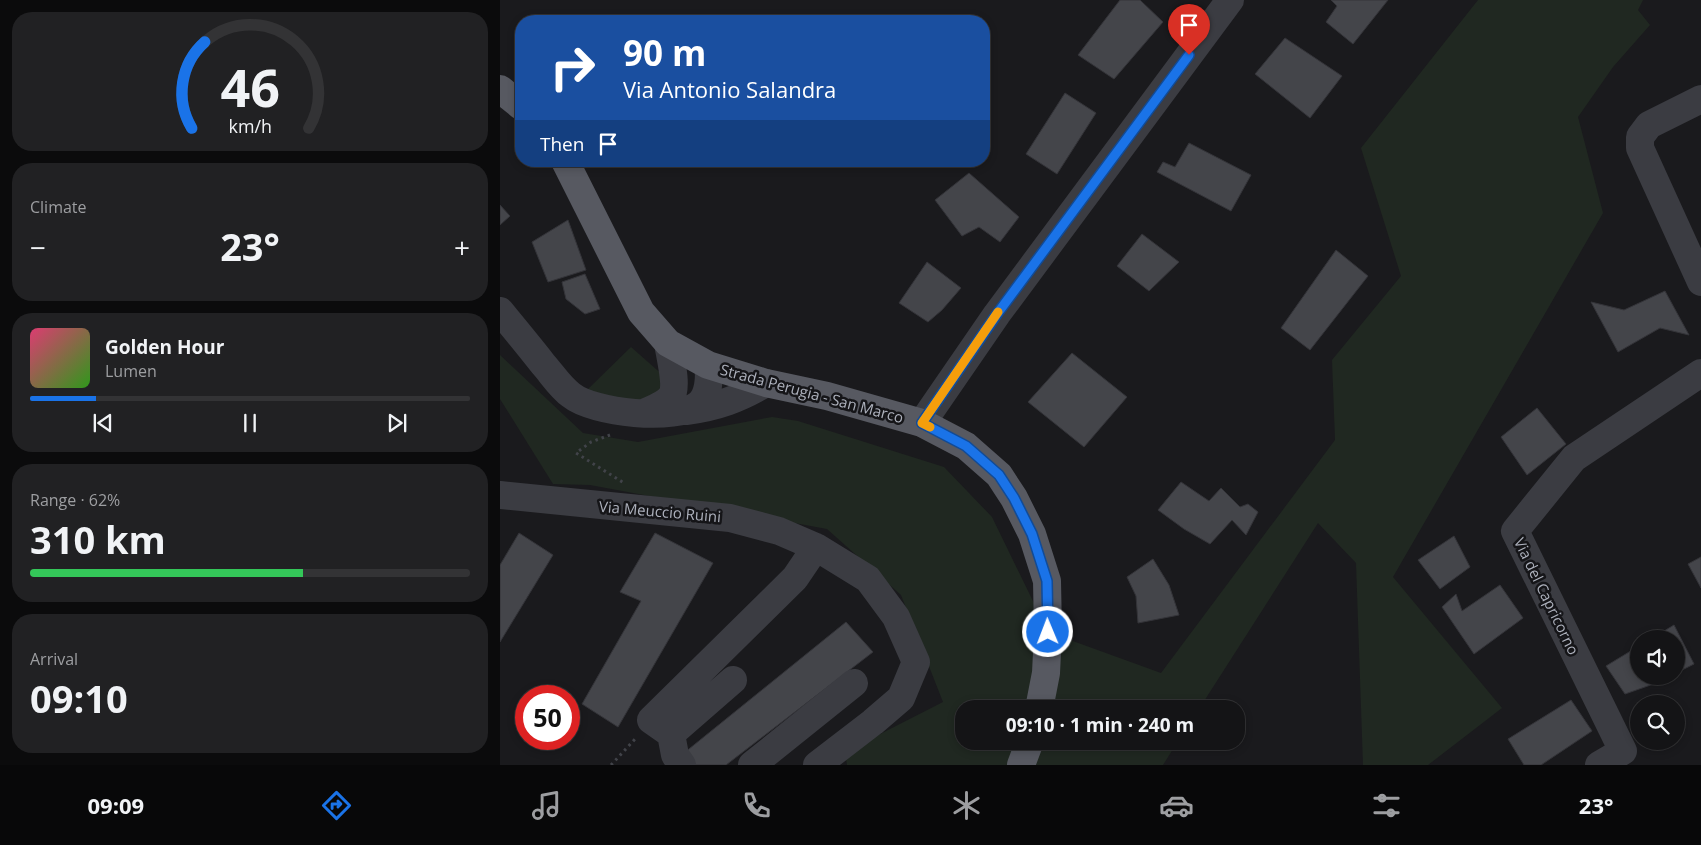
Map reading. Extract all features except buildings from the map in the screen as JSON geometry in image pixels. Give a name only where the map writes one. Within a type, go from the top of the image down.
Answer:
[{"type":"main road","points":[[500,89],[515,101]]},
{"type":"main road","name":"Strada Perugia - San Marco","points":[[567,167],[641,312],[668,343],[708,365],[766,383],[827,396],[922,423],[966,446],[999,475],[1014,498],[1032,534],[1047,581],[1048,632],[1046,673],[1041,700]]},
{"type":"main road","points":[[1022,765],[1027,750]]},
{"type":"street","points":[[922,423],[997,314],[1230,0]]},
{"type":"street","points":[[1701,99],[1649,125],[1640,137],[1640,148],[1701,282]]},
{"type":"street","points":[[500,310],[555,379],[572,396],[615,412],[644,413],[661,405],[679,404],[712,407],[743,396],[766,383]]},
{"type":"street","points":[[668,343],[679,404]]},
{"type":"street","points":[[679,404],[686,388],[708,365]]},
{"type":"street","name":"Via del Capricorno","points":[[1599,765],[1623,751],[1515,531],[1574,458],[1701,373]]},
{"type":"street","name":"Via Meuccio Ruini","points":[[500,496],[730,518],[779,531],[816,547],[868,579],[896,617],[916,662],[900,698],[873,722],[817,765]]},
{"type":"street","points":[[661,727],[795,578],[816,547]]},
{"type":"street","points":[[661,727],[733,680]]},
{"type":"street","points":[[752,765],[854,683]]},
{"type":"street","points":[[661,727],[682,765]]},
{"type":"path","points":[[616,433],[591,442],[576,453],[629,486],[636,510]]},
{"type":"path","points":[[611,765],[661,727]]},
{"type":"shaded area","points":[[1478,0],[1643,0],[1638,10],[1650,25],[1613,67],[1578,117],[1603,213],[1393,577],[1502,708],[1428,765],[1363,765],[1356,563],[1318,523],[1205,700],[955,700],[955,750],[1172,750],[1163,765],[847,765],[845,752],[943,702],[901,595],[827,529],[590,485],[553,484],[500,399],[500,355],[583,433],[638,442],[772,417],[798,421],[944,467],[992,517],[1048,632],[1161,673],[1335,440],[1332,360],[1401,276],[1361,148]]},
{"type":"shaded area","points":[[631,347],[665,377],[660,393],[640,404],[587,390]]},
{"type":"slow traffic","points":[[930,427],[922,423],[998,312]]},
{"type":"route","points":[[1048,632],[1047,581],[1032,534],[1014,498],[999,475],[966,446],[922,423],[997,314],[1189,55]]}]
